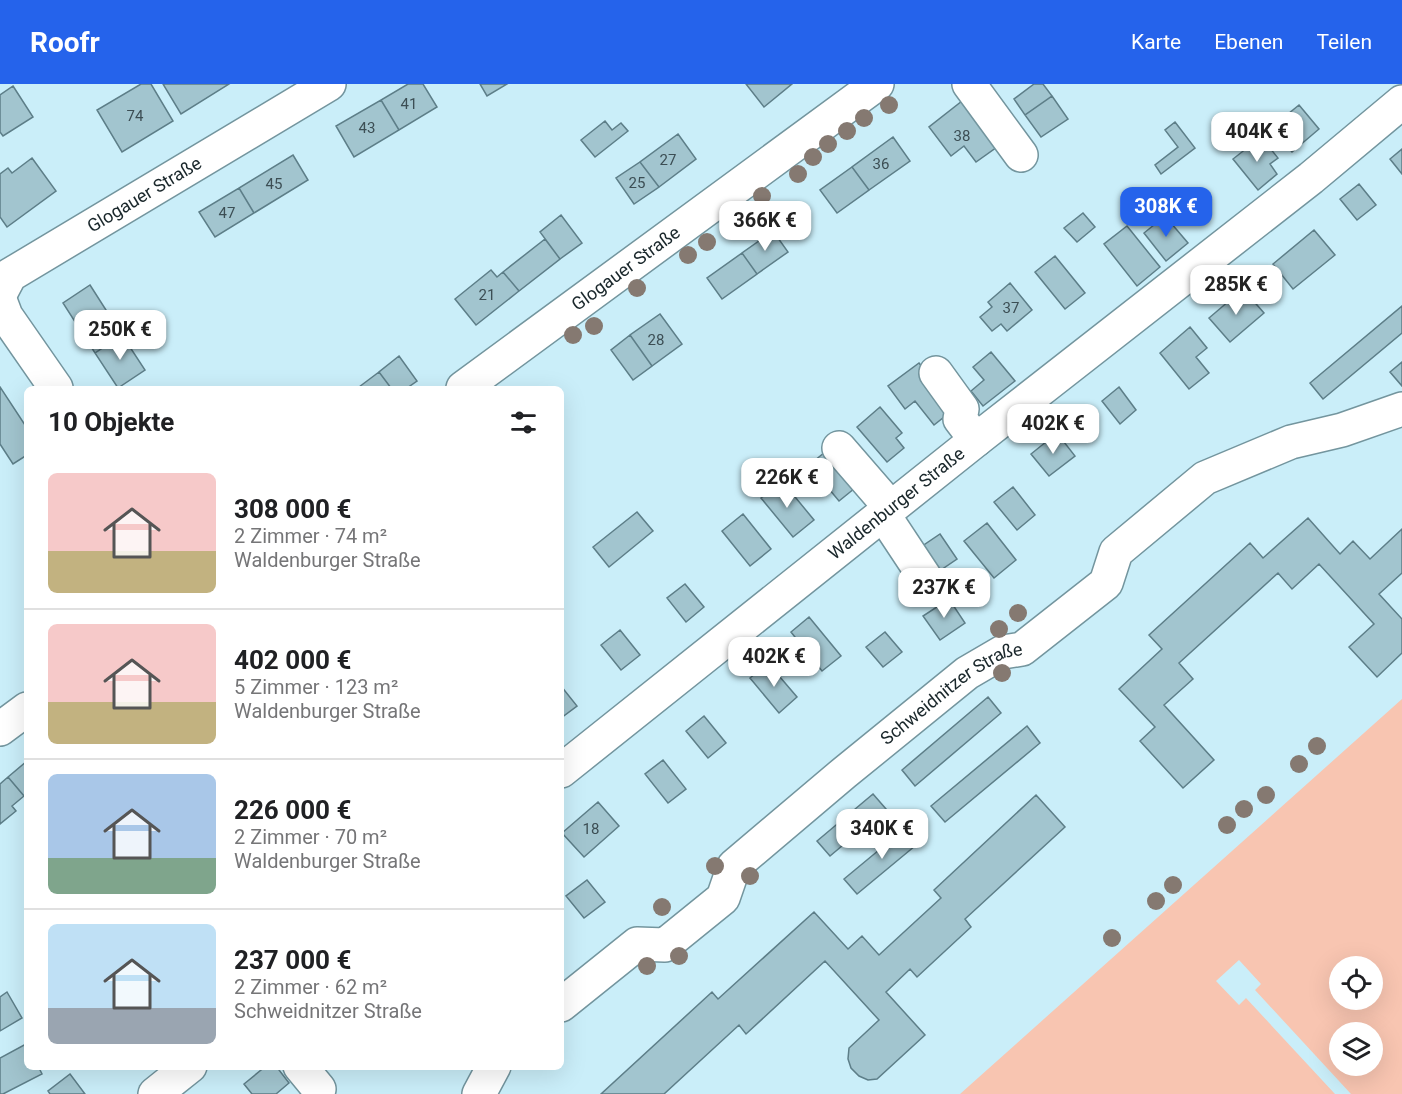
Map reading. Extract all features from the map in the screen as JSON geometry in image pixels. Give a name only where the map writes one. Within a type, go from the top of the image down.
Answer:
[{"type":"street","name":"Glogauer Straße","points":[[0,294],[10,275],[329,84]]},
{"type":"street","name":"Glogauer Straße","points":[[466,386],[877,84]]},
{"type":"street","points":[[969,84],[1021,155]]},
{"type":"street","name":"Waldenburger Straße","points":[[564,769],[976,440],[1311,178],[1402,102]]},
{"type":"street","points":[[0,300],[6,316],[55,386]]},
{"type":"street","points":[[936,373],[962,409],[960,419],[976,440]]},
{"type":"street","name":"Schweidnitzer Straße","points":[[564,1003],[637,944],[665,945],[723,897],[734,866],[967,673],[1003,652],[1022,649],[1106,583],[1116,552],[1206,478],[1291,442],[1342,430],[1402,409]]},
{"type":"street","points":[[839,448],[887,511],[930,585]]},
{"type":"street","points":[[0,729],[24,711]]},
{"type":"street","points":[[156,1094],[185,1070]]},
{"type":"street","points":[[479,1094],[492,1070]]},
{"type":"shaded area","points":[[1402,699],[1402,1094],[1351,1094],[1334,1076],[1383,1076],[1383,1022],[1329,1022],[1329,1070],[1255,990],[1261,984],[1239,960],[1216,981],[1239,1005],[1246,998],[1335,1094],[960,1094]]},
{"type":"building","points":[[141,84],[151,84],[173,121],[122,152],[97,110]]},
{"type":"building","points":[[163,84],[229,84],[181,114]]},
{"type":"building","points":[[408,84],[423,84],[437,107],[399,130],[381,100]]},
{"type":"building","points":[[480,84],[507,84],[487,96]]},
{"type":"building","points":[[746,84],[792,84],[764,107]]},
{"type":"building","points":[[1034,84],[1043,84],[1052,96],[1025,115],[1014,99]]},
{"type":"building","points":[[13,86],[33,117],[3,136],[0,132],[0,95]]},
{"type":"building","points":[[1052,96],[1068,119],[1041,137],[1025,115]]},
{"type":"building","points":[[381,100],[399,130],[354,157],[336,126]]},
{"type":"building","points":[[962,101],[997,147],[976,162],[964,146],[951,156],[929,127]]},
{"type":"building","points":[[1299,105],[1319,129],[1292,152],[1272,127]]},
{"type":"building","points":[[605,121],[612,130],[621,123],[628,131],[595,157],[581,140]]},
{"type":"building","points":[[1175,122],[1195,148],[1161,174],[1155,165],[1178,147],[1165,130]]},
{"type":"building","points":[[678,134],[696,159],[659,187],[640,162]]},
{"type":"building","points":[[893,137],[910,161],[869,190],[852,167]]},
{"type":"building","points":[[1261,137],[1278,158],[1270,164],[1277,174],[1258,190],[1233,159]]},
{"type":"building","points":[[1402,149],[1402,174],[1390,159]]},
{"type":"building","points":[[293,155],[308,180],[254,213],[239,188]]},
{"type":"building","points":[[32,158],[56,191],[7,227],[0,217],[0,174],[8,168],[12,173]]},
{"type":"building","points":[[640,162],[659,187],[634,204],[616,178]]},
{"type":"building","points":[[852,167],[869,190],[837,213],[820,190]]},
{"type":"building","points":[[1359,184],[1376,205],[1357,220],[1340,199]]},
{"type":"building","points":[[239,188],[254,213],[215,237],[199,212]]},
{"type":"building","points":[[1083,213],[1095,227],[1077,242],[1064,228]]},
{"type":"building","points":[[561,215],[582,243],[560,259],[540,232]]},
{"type":"building","points":[[1165,216],[1188,243],[1166,261],[1144,233]]},
{"type":"building","points":[[1127,226],[1160,267],[1137,286],[1104,244]]},
{"type":"building","points":[[1314,230],[1335,255],[1293,289],[1273,264]]},
{"type":"building","points":[[773,231],[788,252],[757,274],[742,253]]},
{"type":"building","points":[[545,239],[560,259],[519,291],[503,272]]},
{"type":"building","points":[[742,253],[757,274],[722,299],[707,278]]},
{"type":"building","points":[[1055,256],[1085,293],[1065,309],[1035,272]]},
{"type":"building","points":[[491,270],[497,277],[503,272],[519,291],[476,325],[455,299]]},
{"type":"building","points":[[1010,283],[1032,310],[1007,331],[1001,324],[992,331],[980,317],[992,307],[988,302]]},
{"type":"building","points":[[90,285],[122,335],[95,353],[63,303]]},
{"type":"building","points":[[1243,289],[1264,313],[1230,342],[1209,318]]},
{"type":"building","points":[[1402,306],[1402,333],[1323,399],[1310,383]]},
{"type":"building","points":[[660,314],[682,344],[652,366],[630,335]]},
{"type":"building","points":[[1190,327],[1207,348],[1196,357],[1209,373],[1189,389],[1160,353]]},
{"type":"building","points":[[122,335],[145,370],[121,386],[117,386],[95,353]]},
{"type":"building","points":[[630,335],[652,366],[633,380],[611,350]]},
{"type":"building","points":[[991,352],[1015,381],[983,406],[971,391],[984,380],[973,367]]},
{"type":"building","points":[[399,356],[417,381],[410,386],[390,386],[379,372]]},
{"type":"building","points":[[1402,362],[1402,386],[1390,372]]},
{"type":"building","points":[[919,363],[954,409],[934,425],[915,401],[905,409],[888,386]]},
{"type":"building","points":[[379,372],[390,386],[360,386]]},
{"type":"building","points":[[0,387],[24,423],[24,457],[13,464],[0,444]]},
{"type":"building","points":[[1119,387],[1136,410],[1120,424],[1102,401]]},
{"type":"building","points":[[880,407],[902,433],[896,438],[904,448],[887,462],[857,427]]},
{"type":"building","points":[[1057,433],[1075,456],[1049,476],[1031,454]]},
{"type":"building","points":[[830,448],[860,484],[839,501],[809,465]]},
{"type":"building","points":[[782,481],[814,520],[793,537],[761,498]]},
{"type":"building","points":[[1013,487],[1035,515],[1017,530],[994,502]]},
{"type":"building","points":[[637,512],[653,531],[609,567],[593,547]]},
{"type":"building","points":[[743,514],[771,549],[750,566],[722,531]]},
{"type":"building","points":[[1308,518],[1340,554],[1353,541],[1370,559],[1402,529],[1402,573],[1379,594],[1402,619],[1402,653],[1377,677],[1349,647],[1374,624],[1319,564],[1292,589],[1278,573],[1179,663],[1193,679],[1164,705],[1214,760],[1183,788],[1140,741],[1155,727],[1119,689],[1162,649],[1149,635],[1250,543],[1263,558]]},
{"type":"building","points":[[987,523],[1016,560],[994,578],[964,541]]},
{"type":"building","points":[[940,534],[957,559],[932,576],[915,551]]},
{"type":"building","points":[[685,584],[704,607],[686,622],[667,598]]},
{"type":"building","points":[[949,599],[965,623],[940,640],[923,616]]},
{"type":"building","points":[[809,617],[841,656],[822,671],[791,632]]},
{"type":"building","points":[[620,630],[640,655],[621,670],[601,645]]},
{"type":"building","points":[[885,632],[902,652],[883,667],[866,647]]},
{"type":"building","points":[[768,663],[797,697],[779,713],[750,678]]},
{"type":"building","points":[[564,690],[577,706],[564,716]]},
{"type":"building","points":[[988,697],[1001,713],[915,786],[902,770]]},
{"type":"building","points":[[704,716],[726,743],[708,758],[686,731]]},
{"type":"building","points":[[1027,726],[1040,743],[945,822],[931,806]]},
{"type":"building","points":[[663,760],[686,789],[668,803],[645,774]]},
{"type":"building","points":[[24,764],[24,796],[8,777]]},
{"type":"building","points":[[8,777],[24,796],[12,806],[16,811],[0,824],[0,784]]},
{"type":"building","points":[[873,794],[886,809],[830,856],[817,841]]},
{"type":"building","points":[[1036,795],[1065,827],[965,919],[971,927],[917,977],[910,969],[886,992],[925,1035],[877,1079],[868,1080],[859,1076],[851,1068],[848,1059],[849,1048],[879,1020],[825,961],[746,1034],[739,1025],[664,1094],[601,1094],[712,992],[718,999],[814,912],[848,949],[862,936],[879,955],[941,898],[934,890]]},
{"type":"building","points":[[598,802],[619,826],[584,857],[564,835],[564,831]]},
{"type":"building","points":[[908,826],[921,841],[857,894],[844,879]]},
{"type":"building","points":[[587,880],[605,902],[584,918],[566,896]]},
{"type":"building","points":[[7,992],[22,1018],[0,1031],[0,997]]},
{"type":"building","points":[[24,1045],[24,1070],[40,1070],[42,1074],[0,1094],[0,1058]]},
{"type":"building","points":[[261,1070],[279,1070],[289,1083],[276,1094],[252,1094],[244,1084]]},
{"type":"building","points":[[70,1074],[85,1094],[50,1094],[48,1091]]}]
